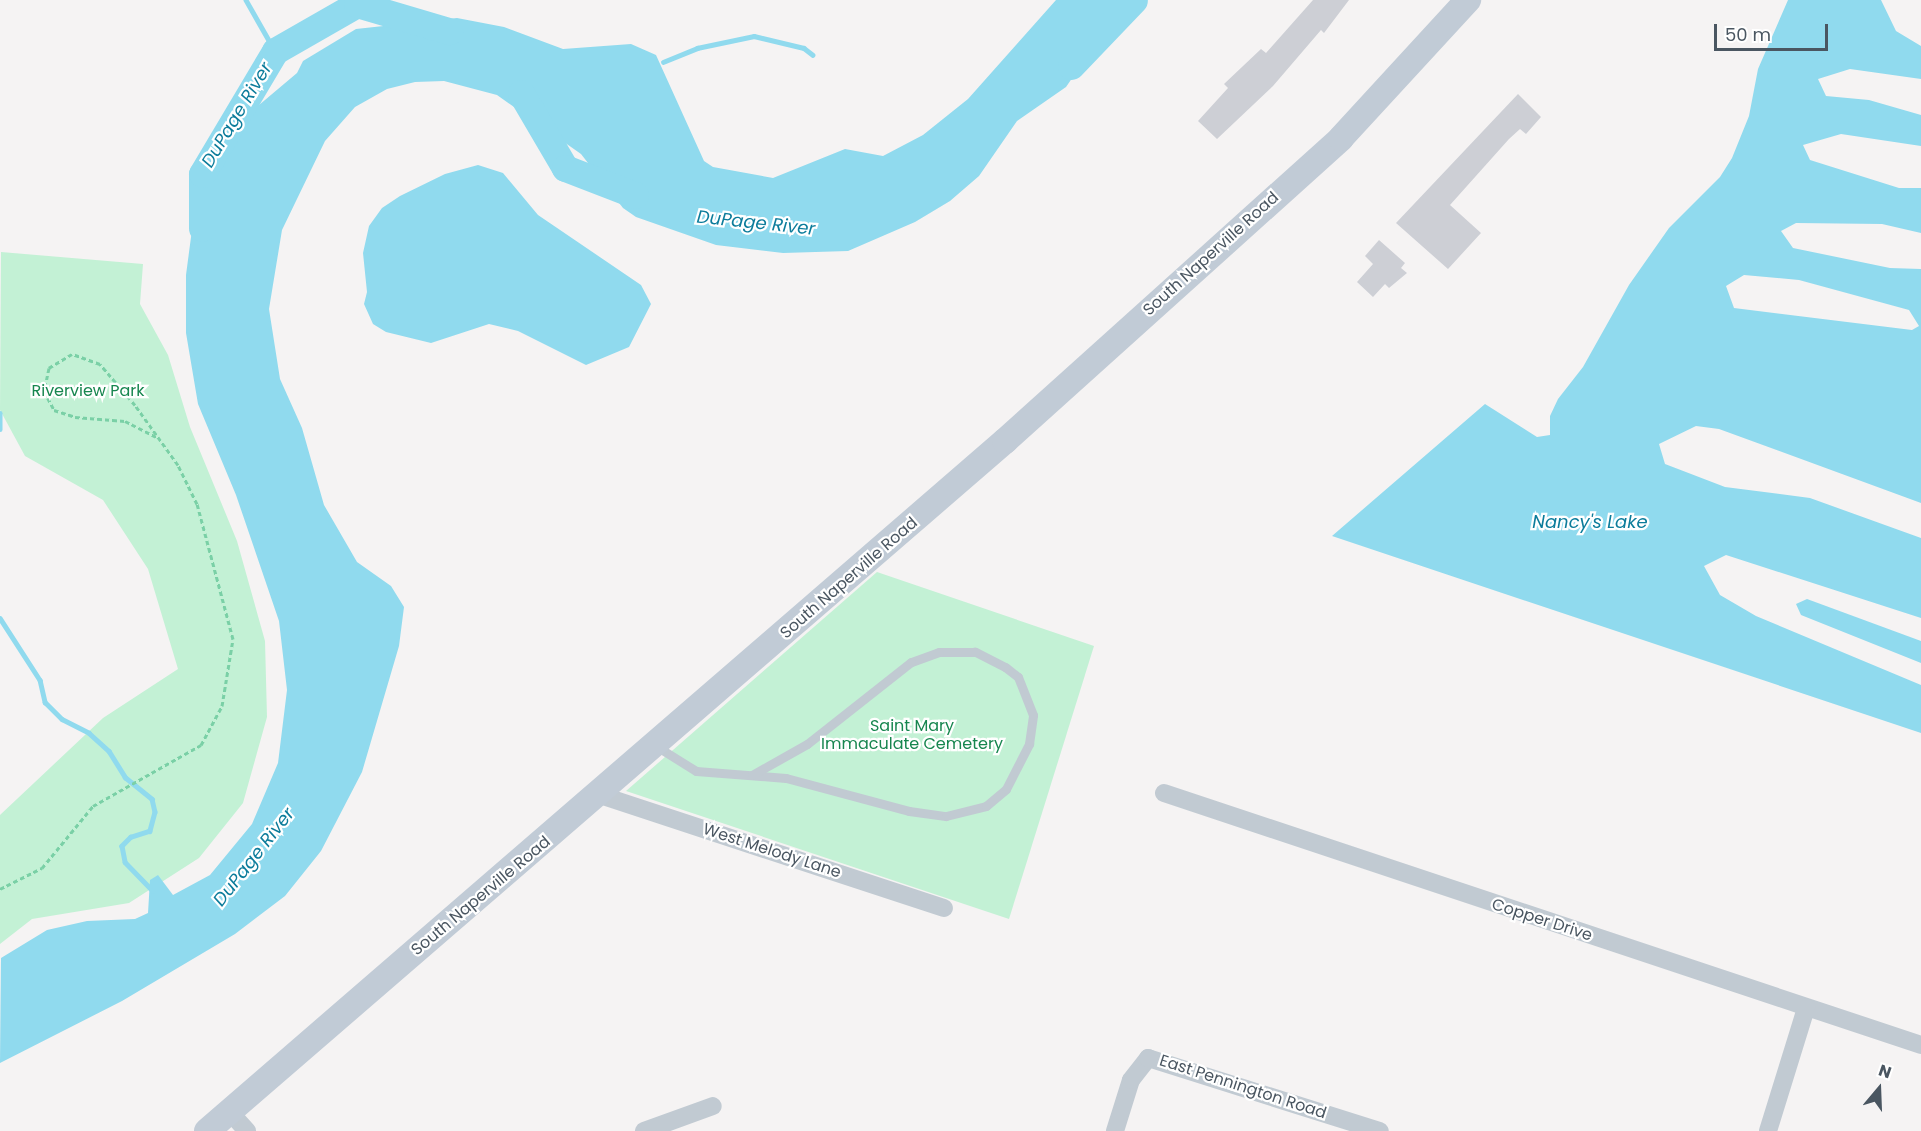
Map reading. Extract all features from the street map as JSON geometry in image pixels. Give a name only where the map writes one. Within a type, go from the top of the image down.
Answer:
[{"type":"main road","name":"South Naperville Road","points":[[207,1131],[600,795],[1005,441],[1341,138],[1468,0]]},
{"type":"street","name":"Copper Drive","points":[[1164,793],[1921,1045]]},
{"type":"street","name":"West Melody Lane","points":[[600,795],[944,908]]},
{"type":"street","points":[[1768,1131],[1806,1008]]},
{"type":"street","name":"East Pennington Road","points":[[1115,1131],[1141,1062],[1157,1059],[1380,1131]]},
{"type":"street","points":[[644,1131],[713,1106]]},
{"type":"street","points":[[229,1111],[247,1131]]},
{"type":"lane","points":[[656,746],[696,771],[752,775],[825,787],[927,815],[961,815],[996,800],[1015,777],[1029,744],[1033,715],[1018,677],[1005,667],[975,652],[939,652],[911,662],[807,744],[752,775]]},
{"type":"path","points":[[0,889],[42,868],[93,806],[149,774],[189,755],[209,736],[222,706],[235,651],[197,504],[178,465],[157,437],[94,360],[72,354],[49,368],[44,391],[54,410],[75,417],[125,421],[157,437]]},
{"type":"green space","name":"Riverview Park","points":[[1,252],[143,264],[140,304],[168,355],[190,427],[237,541],[265,641],[267,717],[243,803],[199,858],[129,903],[32,919],[0,944],[0,815],[103,718],[178,669],[148,569],[103,500],[25,456],[0,410]]},
{"type":"green space","name":"Saint Mary Immaculate Cemetery","points":[[877,572],[1094,646],[1009,919],[626,791]]},
{"type":"water","points":[[1056,0],[1126,0],[1066,87],[1017,121],[979,176],[950,201],[915,222],[848,251],[783,253],[716,245],[636,217],[623,208],[581,154],[497,95],[444,81],[415,82],[387,89],[355,107],[325,141],[282,230],[269,309],[280,379],[302,428],[324,505],[357,562],[391,586],[404,607],[399,646],[362,772],[321,851],[285,896],[235,934],[122,1001],[0,1063],[1,958],[47,930],[87,921],[135,919],[148,913],[150,880],[158,875],[173,895],[210,875],[252,824],[278,763],[287,690],[279,621],[236,495],[198,404],[186,333],[186,275],[195,207],[222,150],[252,111],[297,73],[303,61],[356,29],[457,18],[504,27],[563,49],[631,44],[656,55],[704,161],[713,167],[773,178],[845,149],[883,156],[923,135],[968,99]]},
{"type":"water","name":"Nancy's Lake","points":[[1788,0],[1881,0],[1896,31],[1921,46],[1921,79],[1850,69],[1818,79],[1826,96],[1869,100],[1921,115],[1921,146],[1841,134],[1803,145],[1810,160],[1899,188],[1921,188],[1921,233],[1882,224],[1796,223],[1781,231],[1793,248],[1890,268],[1921,269],[1921,503],[1719,429],[1696,426],[1659,444],[1665,464],[1725,487],[1810,498],[1921,538],[1921,618],[1726,555],[1704,566],[1720,595],[1756,616],[1921,685],[1921,733],[1332,536],[1485,404],[1537,437],[1550,435],[1550,416],[1558,399],[1583,367],[1629,285],[1669,228],[1720,177],[1732,158],[1749,116],[1758,69]],"holes":[[[1744,275],[1799,280],[1909,310],[1919,326],[1912,330],[1734,308],[1726,286]]]},
{"type":"water","points":[[478,165],[503,173],[538,215],[641,285],[651,304],[629,347],[586,365],[518,331],[489,324],[431,343],[386,332],[373,324],[364,304],[367,292],[363,253],[369,226],[382,208],[400,196],[445,174]]},
{"type":"water","points":[[1807,599],[1921,641],[1921,663],[1801,615],[1796,604]]},
{"type":"building","points":[[1313,0],[1349,0],[1324,33],[1321,30],[1273,86],[1217,139],[1198,121],[1228,88],[1224,84],[1261,49],[1266,53]]},
{"type":"building","points":[[1518,94],[1541,117],[1526,134],[1520,129],[1509,139],[1450,205],[1481,233],[1448,269],[1396,223]]},
{"type":"building","points":[[1379,240],[1405,263],[1401,268],[1407,273],[1389,288],[1385,284],[1373,297],[1357,282],[1373,264],[1365,256]]},
{"type":"waterway","points":[[246,0],[275,51]]},
{"type":"waterway","name":"DuPage River","points":[[1071,66],[1134,0]]},
{"type":"waterway","name":"DuPage River","points":[[202,228],[202,174],[275,51],[357,4],[449,31]]},
{"type":"waterway","points":[[663,62],[697,48],[754,36],[804,48],[813,55]]},
{"type":"waterway","name":"DuPage River","points":[[521,93],[565,168],[635,195]]},
{"type":"waterway","points":[[0,413],[0,429]]},
{"type":"waterway","points":[[0,618],[40,680],[45,702],[62,719],[89,733],[109,751],[125,777],[152,799],[155,812],[150,831],[131,837],[122,846],[125,862],[153,891]]}]
